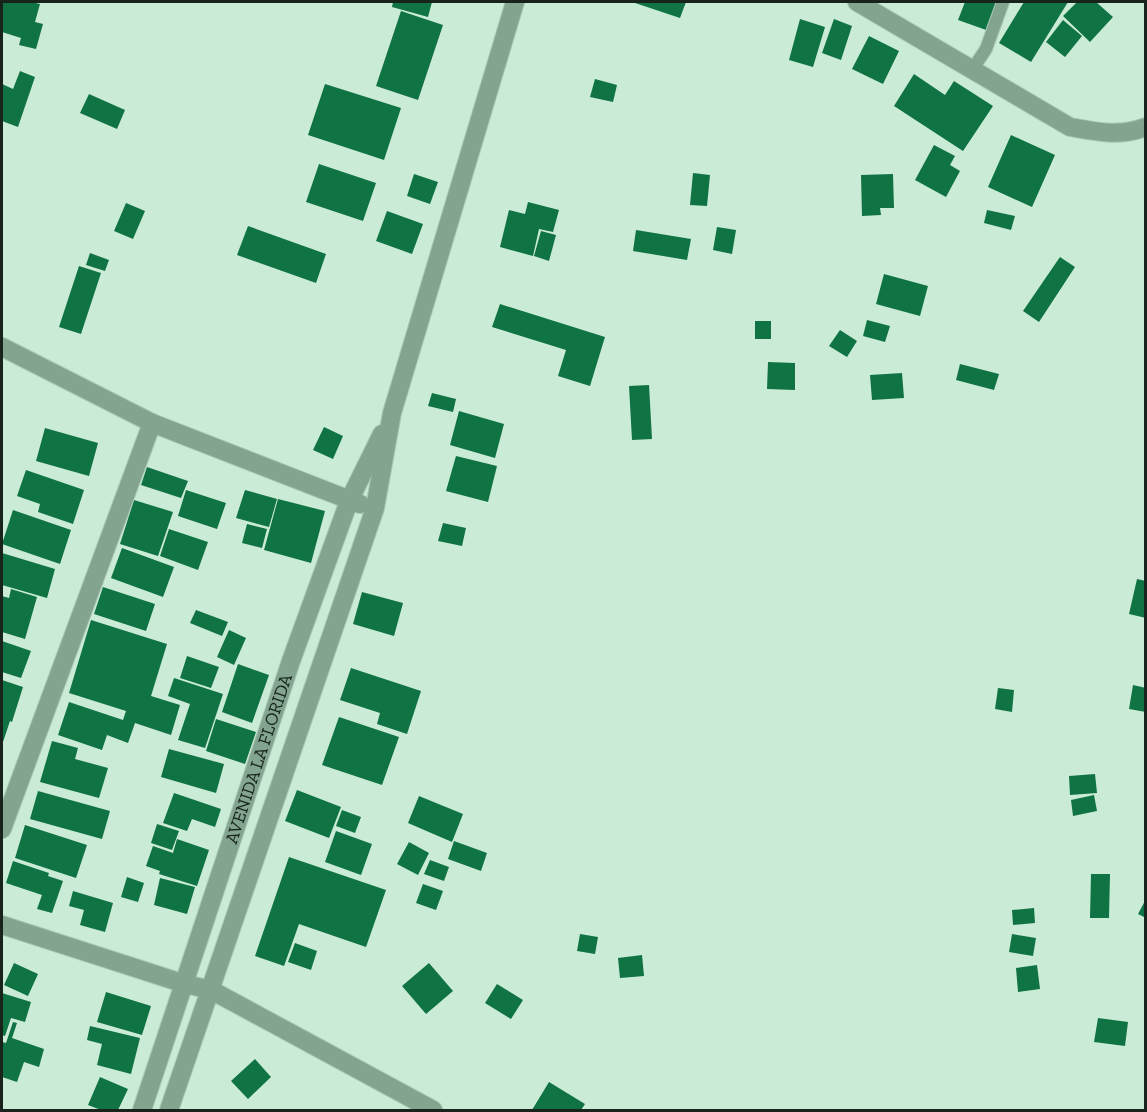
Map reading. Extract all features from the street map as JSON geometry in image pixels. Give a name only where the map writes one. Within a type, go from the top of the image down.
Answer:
[{"type":"street","points":[[170,1110],[375,508],[392,413],[515,2]]},
{"type":"street","points":[[857,2],[1070,127],[1101,133],[1129,133],[1146,127]]},
{"type":"street","points":[[2,347],[152,423],[349,501],[375,508]]},
{"type":"street","name":"AVENIDA LA FLORIDA","points":[[142,1110],[291,662],[349,501],[392,413]]},
{"type":"street","points":[[2,829],[152,423]]},
{"type":"street","points":[[2,926],[185,984],[211,990],[433,1110]]},
{"type":"lane","points":[[972,70],[986,49],[1003,2]]},
{"type":"building","points":[[3,2],[40,4],[35,22],[43,24],[36,49],[19,45],[21,38],[2,32]]},
{"type":"building","points":[[393,2],[432,2],[428,17],[392,7]]},
{"type":"building","points":[[632,2],[686,2],[680,18]]},
{"type":"building","points":[[965,2],[999,2],[989,31],[958,20]]},
{"type":"building","points":[[1024,2],[1068,2],[1031,62],[999,43]]},
{"type":"building","points":[[1077,2],[1096,2],[1113,17],[1090,42],[1063,16]]},
{"type":"building","points":[[401,11],[443,25],[418,100],[376,86]]},
{"type":"building","points":[[800,19],[825,27],[813,67],[789,60]]},
{"type":"building","points":[[834,19],[852,26],[841,60],[822,53]]},
{"type":"building","points":[[1063,20],[1082,36],[1065,57],[1046,42]]},
{"type":"building","points":[[869,36],[899,51],[883,84],[852,69]]},
{"type":"building","points":[[20,71],[35,77],[18,127],[2,121],[2,84],[13,89]]},
{"type":"building","points":[[914,74],[945,95],[954,81],[993,106],[963,151],[894,106]]},
{"type":"building","points":[[595,79],[617,85],[613,102],[590,97]]},
{"type":"building","points":[[325,84],[401,108],[384,160],[308,135]]},
{"type":"building","points":[[89,94],[125,110],[117,129],[80,113]]},
{"type":"building","points":[[1011,135],[1055,155],[1032,207],[988,187]]},
{"type":"building","points":[[934,145],[955,156],[950,165],[960,171],[946,197],[915,180]]},
{"type":"building","points":[[319,164],[376,183],[363,221],[306,202]]},
{"type":"building","points":[[693,173],[710,175],[707,206],[690,205]]},
{"type":"building","points":[[414,174],[438,182],[430,204],[407,196]]},
{"type":"building","points":[[893,174],[894,208],[880,208],[881,215],[862,216],[861,175]]},
{"type":"building","points":[[528,202],[559,210],[553,232],[539,229],[533,256],[500,247],[509,210],[525,214]]},
{"type":"building","points":[[126,203],[145,211],[133,239],[114,231]]},
{"type":"building","points":[[987,210],[1015,216],[1011,230],[984,223]]},
{"type":"building","points":[[387,211],[423,224],[412,254],[376,241]]},
{"type":"building","points":[[248,226],[326,254],[316,283],[237,255]]},
{"type":"building","points":[[717,227],[736,230],[732,254],[713,250]]},
{"type":"building","points":[[636,230],[691,239],[687,260],[633,251]]},
{"type":"building","points":[[541,231],[556,235],[549,261],[534,256]]},
{"type":"building","points":[[90,253],[109,260],[105,271],[86,265]]},
{"type":"building","points":[[1060,257],[1075,267],[1039,322],[1023,311]]},
{"type":"building","points":[[79,266],[101,273],[81,334],[59,327]]},
{"type":"building","points":[[884,274],[928,286],[920,316],[876,304]]},
{"type":"building","points":[[500,304],[605,337],[590,386],[558,376],[566,350],[492,327]]},
{"type":"building","points":[[867,320],[890,326],[885,342],[863,336]]},
{"type":"building","points":[[755,321],[771,321],[771,339],[755,339]]},
{"type":"building","points":[[840,330],[857,341],[847,357],[829,346]]},
{"type":"building","points":[[768,362],[795,363],[795,390],[767,389]]},
{"type":"building","points":[[960,364],[999,374],[994,390],[956,380]]},
{"type":"building","points":[[902,373],[904,398],[872,400],[870,375]]},
{"type":"building","points":[[649,385],[652,439],[632,440],[629,386]]},
{"type":"building","points":[[432,393],[456,399],[453,412],[428,406]]},
{"type":"building","points":[[459,411],[504,424],[495,458],[450,445]]},
{"type":"building","points":[[324,427],[343,436],[333,459],[313,450]]},
{"type":"building","points":[[45,428],[98,443],[89,476],[36,461]]},
{"type":"building","points":[[456,456],[497,466],[488,502],[446,491]]},
{"type":"building","points":[[147,467],[188,481],[181,498],[141,485]]},
{"type":"building","points":[[26,470],[84,490],[73,524],[38,512],[40,504],[17,496]]},
{"type":"building","points":[[186,490],[226,503],[217,529],[178,516]]},
{"type":"building","points":[[245,490],[277,499],[269,527],[236,518]]},
{"type":"building","points":[[278,499],[325,511],[311,563],[264,550]]},
{"type":"building","points":[[134,500],[173,512],[158,556],[120,544]]},
{"type":"building","points":[[13,510],[71,530],[60,564],[2,544]]},
{"type":"building","points":[[443,523],[466,528],[462,546],[438,541]]},
{"type":"building","points":[[247,524],[267,529],[262,548],[242,543]]},
{"type":"building","points":[[169,529],[208,542],[198,570],[160,556]]},
{"type":"building","points":[[122,548],[174,567],[163,597],[111,578]]},
{"type":"building","points":[[2,553],[55,569],[47,598],[2,585]]},
{"type":"building","points":[[1137,579],[1146,581],[1146,618],[1129,614]]},
{"type":"building","points":[[103,587],[155,604],[146,631],[94,614]]},
{"type":"building","points":[[11,589],[37,597],[25,639],[2,632],[2,596],[9,598]]},
{"type":"building","points":[[362,592],[403,603],[394,636],[353,624]]},
{"type":"building","points":[[196,610],[228,622],[222,636],[190,623]]},
{"type":"building","points":[[91,620],[167,644],[151,696],[180,705],[171,735],[135,723],[128,743],[107,735],[102,750],[58,735],[69,702],[123,720],[126,711],[69,693]]},
{"type":"building","points":[[229,630],[246,638],[234,665],[217,657]]},
{"type":"building","points":[[2,641],[31,651],[21,678],[2,672]]},
{"type":"building","points":[[187,656],[219,667],[211,688],[180,678]]},
{"type":"building","points":[[238,664],[269,675],[252,723],[222,712]]},
{"type":"building","points":[[351,668],[421,691],[407,734],[377,724],[380,713],[340,700]]},
{"type":"building","points":[[174,678],[223,694],[205,748],[178,740],[190,704],[168,696]]},
{"type":"building","points":[[2,680],[23,687],[2,745]]},
{"type":"building","points":[[1133,685],[1146,688],[1146,712],[1129,709]]},
{"type":"building","points":[[998,688],[1014,690],[1012,712],[995,709]]},
{"type":"building","points":[[339,717],[399,737],[382,785],[322,765]]},
{"type":"building","points":[[216,719],[256,732],[245,764],[206,751]]},
{"type":"building","points":[[52,741],[78,748],[75,759],[108,768],[99,798],[40,782]]},
{"type":"building","points":[[169,749],[224,764],[216,793],[161,777]]},
{"type":"building","points":[[1095,774],[1097,793],[1070,795],[1069,776]]},
{"type":"building","points":[[297,790],[341,807],[329,838],[285,821]]},
{"type":"building","points":[[38,791],[110,811],[102,839],[30,819]]},
{"type":"building","points":[[174,793],[221,809],[215,827],[192,819],[187,831],[163,823]]},
{"type":"building","points":[[1094,795],[1097,811],[1073,816],[1071,800]]},
{"type":"building","points":[[419,796],[463,814],[452,842],[408,823]]},
{"type":"building","points":[[342,810],[361,817],[355,833],[336,826]]},
{"type":"building","points":[[157,824],[179,831],[172,850],[151,843]]},
{"type":"building","points":[[25,825],[87,845],[76,878],[15,858]]},
{"type":"building","points":[[336,831],[372,844],[361,875],[325,862]]},
{"type":"building","points":[[177,839],[209,850],[197,886],[159,874],[160,871],[146,866],[153,846],[173,853]]},
{"type":"building","points":[[454,841],[487,853],[481,871],[448,859]]},
{"type":"building","points":[[409,842],[429,853],[418,875],[397,864]]},
{"type":"building","points":[[289,857],[386,890],[366,947],[299,924],[284,966],[255,956]]},
{"type":"building","points":[[430,860],[449,867],[444,881],[424,874]]},
{"type":"building","points":[[13,861],[49,873],[48,876],[63,881],[52,913],[37,909],[42,895],[6,883]]},
{"type":"building","points":[[1091,874],[1110,874],[1109,918],[1090,918]]},
{"type":"building","points":[[127,877],[144,883],[138,902],[121,897]]},
{"type":"building","points":[[160,878],[195,887],[187,914],[154,905]]},
{"type":"building","points":[[423,884],[443,891],[436,910],[416,903]]},
{"type":"building","points":[[73,891],[113,903],[105,932],[80,925],[84,910],[69,906]]},
{"type":"building","points":[[1146,899],[1146,918],[1138,914]]},
{"type":"building","points":[[1034,908],[1035,923],[1013,925],[1012,910]]},
{"type":"building","points":[[580,934],[598,937],[595,954],[577,951]]},
{"type":"building","points":[[1012,934],[1036,938],[1033,956],[1009,952]]},
{"type":"building","points":[[295,943],[317,951],[311,970],[288,962]]},
{"type":"building","points":[[642,955],[644,976],[620,978],[618,958]]},
{"type":"building","points":[[14,963],[38,974],[28,996],[4,985]]},
{"type":"building","points":[[429,963],[453,991],[426,1014],[402,986]]},
{"type":"building","points":[[1037,965],[1040,989],[1018,992],[1016,968]]},
{"type":"building","points":[[497,984],[523,1000],[511,1019],[485,1003]]},
{"type":"building","points":[[106,992],[151,1006],[142,1035],[97,1022]]},
{"type":"building","points":[[2,993],[31,1002],[25,1022],[11,1018],[5,1036],[2,1035]]},
{"type":"building","points":[[1098,1018],[1128,1022],[1125,1046],[1094,1042]]},
{"type":"building","points":[[13,1022],[17,1023],[12,1038],[44,1049],[39,1067],[24,1062],[17,1082],[2,1077],[2,1042],[6,1043]]},
{"type":"building","points":[[90,1026],[140,1038],[131,1074],[97,1065],[102,1044],[87,1040]]},
{"type":"building","points":[[255,1059],[271,1077],[248,1099],[231,1081]]},
{"type":"building","points":[[100,1077],[128,1089],[118,1110],[101,1110],[88,1105]]},
{"type":"building","points":[[549,1082],[585,1104],[581,1110],[532,1110]]}]
